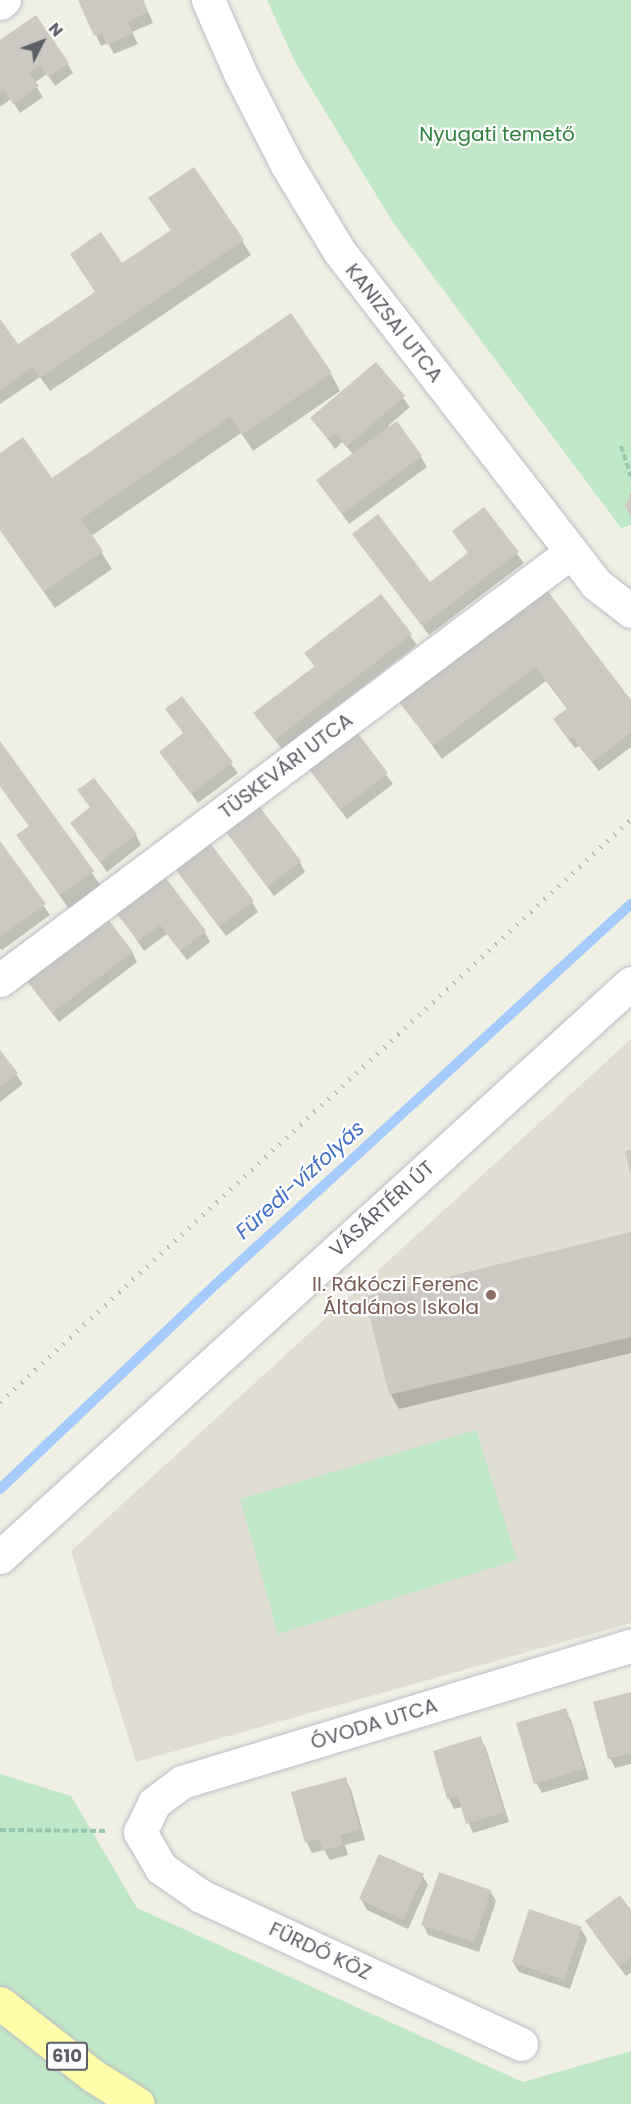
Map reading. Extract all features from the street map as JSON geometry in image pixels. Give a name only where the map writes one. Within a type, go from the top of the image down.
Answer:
[{"type":"main road","name":"610","points":[[0,2003],[92,2075],[138,2104]]},
{"type":"street","points":[[0,3],[4,0]]},
{"type":"street","name":"KANIZSAI UTCA","points":[[208,0],[240,73],[287,165],[339,251],[596,584],[631,611]]},
{"type":"street","name":"TÜSKEVÁRI UTCA","points":[[0,980],[571,552]]},
{"type":"street","name":"VÁSÁRTÉRI ÚT","points":[[0,1557],[631,983]]},
{"type":"street","name":"ÓVODA UTCA","points":[[140,1832],[154,1803],[182,1782],[631,1646]]},
{"type":"street","name":"FÜRDŐ KÖZ","points":[[140,1832],[161,1868],[201,1896],[521,2044]]},
{"type":"path","points":[[621,446],[631,476]]},
{"type":"path","points":[[0,1830],[140,1832]]},
{"type":"shaded area","name":"II. Rákóczi Ferenc Általános Iskola","points":[[631,1039],[631,1623],[136,1762],[71,1551]]},
{"type":"green space","name":"Nyugati temető","points":[[267,0],[631,0],[631,525],[621,528],[394,224],[295,62]]},
{"type":"green space","points":[[476,1430],[517,1560],[278,1634],[240,1499]]},
{"type":"green space","points":[[0,1774],[71,1796],[137,1908],[523,2082],[631,2051],[631,2104],[0,2104]]},
{"type":"building","points":[[78,0],[143,0],[148,12],[128,22],[133,33],[107,45],[102,33],[94,36]]},
{"type":"building","points":[[36,15],[69,63],[48,77],[40,65],[29,73],[39,86],[13,104],[4,90],[0,93],[0,40]]},
{"type":"building","points":[[194,167],[244,240],[40,378],[33,367],[0,390],[0,319],[18,344],[95,292],[70,254],[101,232],[122,263],[171,230],[148,198]]},
{"type":"building","points":[[291,313],[332,373],[242,435],[230,417],[81,519],[103,551],[44,592],[0,530],[0,453],[23,437],[52,478]]},
{"type":"building","points":[[376,362],[405,396],[347,446],[335,433],[328,439],[310,418]]},
{"type":"building","points":[[397,421],[422,456],[342,514],[316,480]]},
{"type":"building","points":[[631,493],[631,518],[625,505]]},
{"type":"building","points":[[484,507],[519,552],[422,626],[352,534],[378,514],[430,582],[468,553],[452,531]]},
{"type":"building","points":[[547,590],[631,700],[631,733],[592,762],[572,737],[569,739],[553,719],[568,708],[536,667],[433,746],[399,702]]},
{"type":"building","points":[[381,594],[412,634],[275,740],[253,713],[315,666],[304,653]]},
{"type":"building","points":[[182,696],[233,762],[191,794],[159,752],[183,733],[165,709]]},
{"type":"building","points":[[357,732],[388,773],[340,810],[309,769]]},
{"type":"building","points":[[0,741],[94,871],[60,895],[16,835],[29,826],[0,786]]},
{"type":"building","points":[[94,778],[137,834],[100,862],[70,823],[90,807],[77,790]]},
{"type":"building","points":[[259,806],[301,861],[267,887],[226,832]]},
{"type":"building","points":[[0,841],[46,904],[0,937]]},
{"type":"building","points":[[211,844],[254,901],[219,927],[176,870]]},
{"type":"building","points":[[165,877],[206,931],[180,951],[160,925],[138,941],[117,914]]},
{"type":"building","points":[[108,919],[133,952],[52,1013],[27,981]]},
{"type":"building","points":[[0,1050],[18,1073],[0,1087]]},
{"type":"building","points":[[631,1150],[631,1173],[630,1173],[625,1151]]},
{"type":"building","points":[[631,1232],[631,1337],[389,1395],[365,1297]]},
{"type":"building","points":[[631,1692],[631,1753],[608,1759],[593,1702]]},
{"type":"building","points":[[566,1708],[584,1769],[534,1784],[516,1723]]},
{"type":"building","points":[[481,1736],[504,1812],[466,1824],[458,1796],[447,1799],[433,1751]]},
{"type":"building","points":[[346,1777],[360,1830],[340,1835],[343,1845],[323,1851],[319,1839],[305,1843],[291,1792]]},
{"type":"building","points":[[379,1854],[424,1874],[403,1920],[359,1899]]},
{"type":"building","points":[[439,1872],[491,1890],[474,1942],[421,1925]]},
{"type":"building","points":[[620,1895],[631,1910],[631,1958],[619,1967],[585,1921]]},
{"type":"building","points":[[529,1909],[582,1927],[564,1980],[512,1962]]},
{"type":"waterway","name":"Füredi-vízfolyás","points":[[0,1489],[216,1284],[631,904]]},
{"type":"railway","points":[[0,1402],[631,819]]},
{"type":"place","name":"II. Rákóczi Ferenc Általános Iskola","points":[[491,1295]]}]
